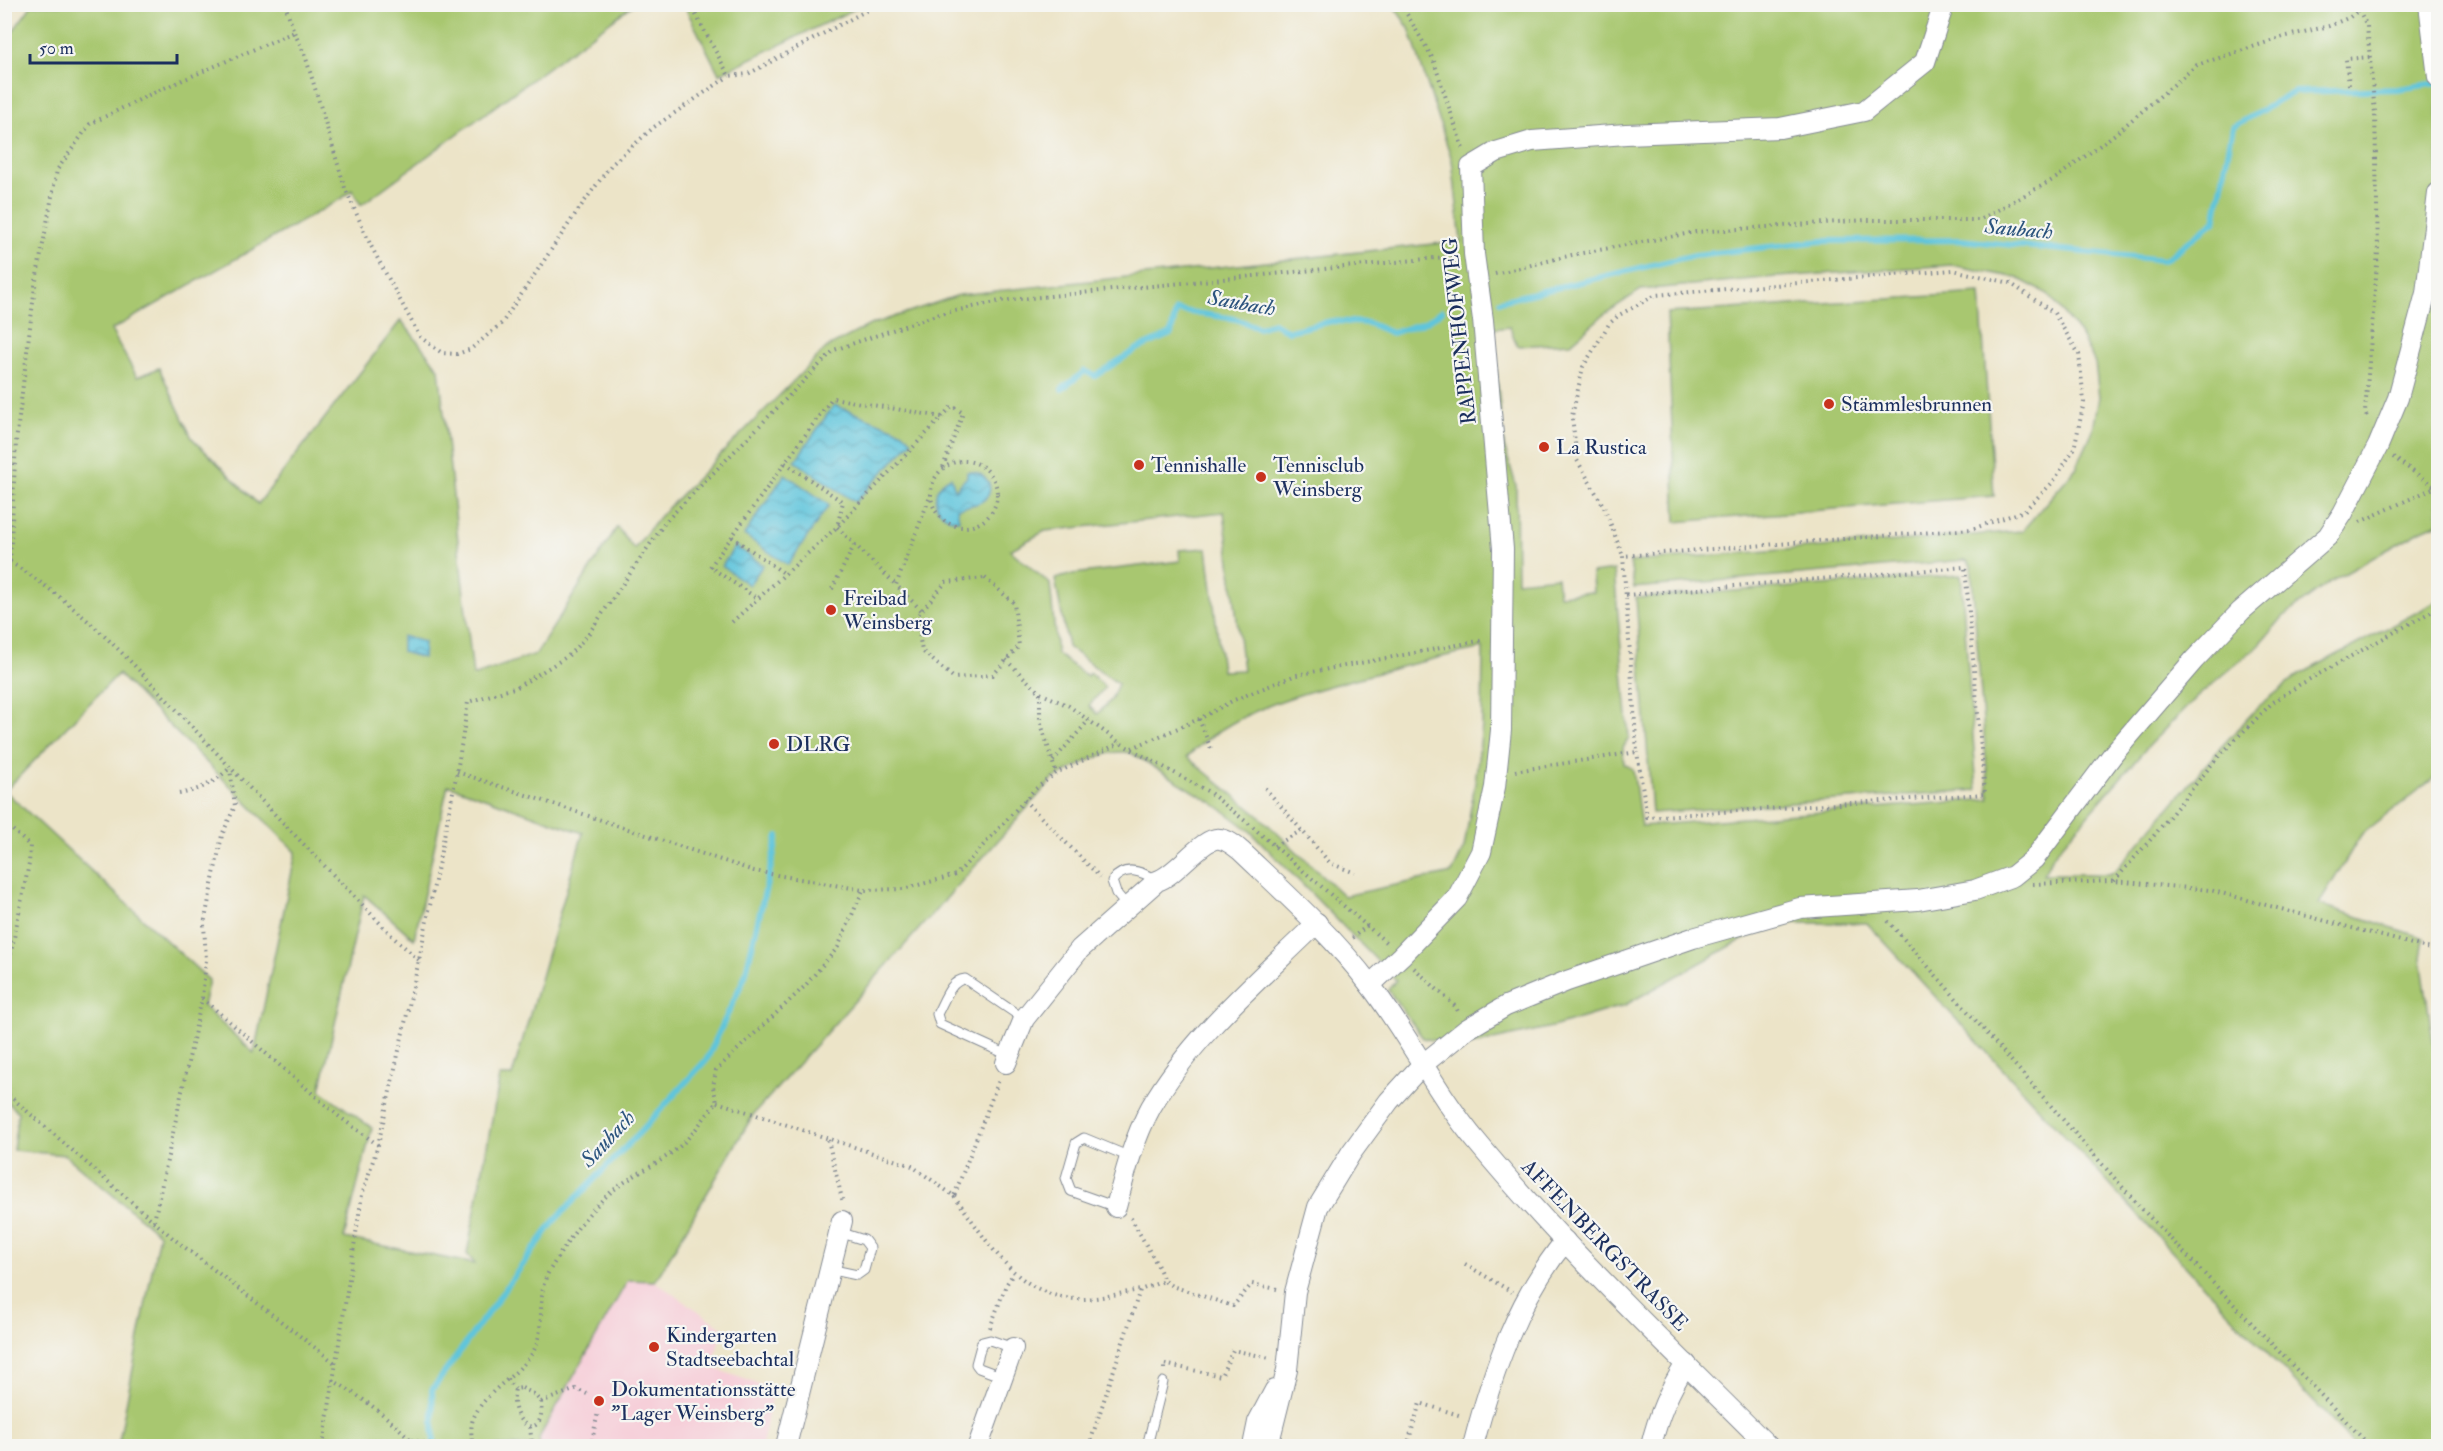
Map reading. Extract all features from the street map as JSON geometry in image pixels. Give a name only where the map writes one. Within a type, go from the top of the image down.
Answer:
[{"type":"street","points":[[1471,167],[1496,152],[1532,141],[1626,134],[1780,128],[1864,111],[1925,62],[1944,4]]},
{"type":"street","points":[[2429,4],[2438,70]]},
{"type":"street","name":"RAPPENHOFWEG","points":[[1370,985],[1457,898],[1480,852],[1497,774],[1502,730],[1503,549],[1483,320],[1474,254],[1471,167]]},
{"type":"street","points":[[1268,1446],[1288,1366],[1295,1292],[1318,1208],[1357,1144],[1389,1101],[1422,1065],[1467,1029],[1506,1006],[1614,963],[1756,919],[1800,908],[1918,900],[1975,890],[2013,876],[2034,860],[2114,753],[2194,660],[2241,611],[2328,536],[2358,487],[2398,398],[2426,293],[2439,193]]},
{"type":"street","name":"AFFENBERGSTRASSE","points":[[1157,881],[1168,878],[1206,843],[1219,839],[1241,851],[1317,923],[1370,985],[1412,1046],[1453,1114],[1499,1170],[1565,1241],[1768,1446]]},
{"type":"street","points":[[1007,1059],[1024,1019],[1080,949],[1157,881]]},
{"type":"street","points":[[1116,1207],[1130,1157],[1151,1108],[1201,1039],[1317,923]]},
{"type":"street","points":[[786,1446],[840,1227]]},
{"type":"street","points":[[1473,1446],[1508,1335],[1549,1260],[1565,1241]]},
{"type":"street","points":[[978,1446],[1013,1347]]},
{"type":"street","points":[[1651,1446],[1656,1424],[1672,1385],[1686,1364]]},
{"type":"street","points":[[1252,1446],[1258,1422],[1288,1366]]},
{"type":"lane","points":[[1127,906],[1116,893],[1112,881],[1121,872],[1136,870],[1157,881]]},
{"type":"lane","points":[[1007,1059],[940,1024],[937,1014],[954,984],[964,979],[1024,1019]]},
{"type":"lane","points":[[1116,1207],[1071,1191],[1066,1179],[1068,1170],[1076,1143],[1084,1138],[1130,1157]]},
{"type":"lane","points":[[829,1269],[857,1275],[864,1270],[870,1248],[864,1240],[840,1227]]},
{"type":"lane","points":[[1003,1377],[979,1368],[976,1364],[982,1342],[986,1340],[1013,1347]]},
{"type":"lane","points":[[1147,1446],[1163,1382]]},
{"type":"path","points":[[285,4],[294,32],[305,54],[345,188],[370,246],[420,337],[442,352],[457,354],[471,349],[502,322],[611,165],[654,127],[729,76],[748,74],[873,7],[873,4]]},
{"type":"path","points":[[690,4],[729,76]]},
{"type":"path","points":[[1401,4],[1433,59],[1471,167]]},
{"type":"path","points":[[1477,278],[1572,255],[1696,232],[1866,220],[1980,220],[2056,178],[2115,134],[2197,65],[2283,37],[2329,26],[2350,17],[2359,7],[2367,26],[2375,113],[2378,252],[2365,412]]},
{"type":"path","points":[[4,578],[10,562],[16,442],[35,286],[57,170],[90,124],[155,92],[294,32]]},
{"type":"path","points":[[2349,86],[2346,59],[2370,57]]},
{"type":"path","points":[[323,1446],[362,1195],[378,1145],[419,960],[457,772],[468,702],[517,687],[567,656],[587,636],[666,521],[834,350],[936,315],[1000,302],[1474,254]]},
{"type":"path","points":[[1623,556],[1972,529],[2024,511],[2053,482],[2074,449],[2084,402],[2079,354],[2054,313],[2010,283],[1953,270],[1656,295],[1619,315],[1609,324],[1583,367],[1572,416],[1577,460],[1604,507],[1623,556],[1637,752],[1647,817],[1985,794],[1965,567],[1626,595]]},
{"type":"path","points":[[758,599],[710,567],[832,398],[942,417]]},
{"type":"path","points":[[732,622],[837,526],[952,406],[963,413],[943,467],[933,484],[896,585]]},
{"type":"path","points":[[931,493],[933,503],[944,520],[962,527],[981,523],[994,508],[997,490],[995,482],[986,469],[971,462],[961,461],[943,467]]},
{"type":"path","points":[[785,463],[843,502],[837,526]]},
{"type":"path","points":[[2328,536],[2439,486]]},
{"type":"path","points":[[837,526],[921,610]]},
{"type":"path","points":[[732,537],[785,574]]},
{"type":"path","points":[[832,589],[855,544]]},
{"type":"path","points":[[10,562],[40,581],[128,656],[230,768],[394,938],[419,960]]},
{"type":"path","points":[[985,578],[1014,603],[1019,646],[993,675],[954,678],[922,651],[916,617],[921,610],[946,582],[985,578]]},
{"type":"path","points":[[2114,881],[2217,758],[2272,702],[2298,685],[2439,608]]},
{"type":"path","points":[[1132,748],[1199,719],[1234,700],[1296,675],[1501,637]]},
{"type":"path","points":[[1006,660],[1040,693],[1069,706],[1120,742],[1209,792],[1275,846],[1401,956],[1456,1007],[1467,1029]]},
{"type":"path","points":[[1040,693],[1040,720],[1056,773]]},
{"type":"path","points":[[1199,719],[1211,749]]},
{"type":"path","points":[[1052,761],[1089,720]]},
{"type":"path","points":[[457,772],[754,871],[863,890],[903,889],[956,875],[1024,800],[1056,773],[1120,742]]},
{"type":"path","points":[[1497,774],[1637,752]]},
{"type":"path","points":[[179,794],[199,790],[212,784],[230,768]]},
{"type":"path","points":[[154,1221],[202,998],[206,960],[204,924],[222,835],[235,806],[230,768]]},
{"type":"path","points":[[1265,788],[1330,863],[1355,873]]},
{"type":"path","points":[[1024,800],[1095,874],[1104,880],[1112,881]]},
{"type":"path","points":[[4,822],[30,846],[29,864],[4,987]]},
{"type":"path","points":[[1275,846],[1301,831]]},
{"type":"path","points":[[2013,876],[2031,885],[2114,881],[2210,890],[2439,951]]},
{"type":"path","points":[[717,1102],[713,1087],[716,1070],[804,987],[838,947],[863,890]]},
{"type":"path","points":[[1873,903],[2140,1207],[2370,1446]]},
{"type":"path","points":[[202,998],[337,1115],[378,1145]]},
{"type":"path","points":[[954,1196],[1007,1059]]},
{"type":"path","points":[[4,1091],[154,1221],[335,1363]]},
{"type":"path","points":[[717,1102],[912,1166],[954,1196],[1014,1274],[1034,1288],[1077,1299],[1140,1290],[1164,1281]]},
{"type":"path","points":[[472,1446],[473,1419],[481,1407],[530,1357],[536,1346],[540,1334],[541,1289],[545,1278],[589,1216],[609,1194],[680,1146],[717,1102]]},
{"type":"path","points":[[828,1140],[843,1200],[840,1227]]},
{"type":"path","points":[[1116,1207],[1126,1212],[1133,1220],[1164,1281],[1172,1286],[1233,1306],[1252,1284],[1295,1292]]},
{"type":"path","points":[[1465,1264],[1526,1299]]},
{"type":"path","points":[[986,1340],[1006,1285],[1014,1274]]},
{"type":"path","points":[[1089,1446],[1140,1290]]},
{"type":"path","points":[[1163,1382],[1164,1364],[1221,1376],[1233,1350],[1288,1366]]},
{"type":"path","points":[[507,1379],[515,1389]]},
{"type":"path","points":[[332,1380],[358,1394],[388,1417],[411,1440],[441,1446]]},
{"type":"path","points":[[515,1389],[528,1390],[541,1402],[541,1419],[537,1424],[530,1427],[520,1421],[513,1398],[515,1389]]},
{"type":"path","points":[[541,1402],[576,1389],[587,1394]]},
{"type":"path","points":[[1407,1446],[1420,1403],[1480,1421]]},
{"type":"path","points":[[591,1446],[598,1412]]},
{"type":"path","points":[[530,1427],[532,1446]]},
{"type":"path","points":[[410,1446],[411,1440]]},
{"type":"shaded area","name":"Kindergarten Stadtseebachtal","points":[[628,1279],[654,1281],[722,1327],[713,1368],[773,1389],[762,1446],[540,1446],[539,1438]]},
{"type":"green space","points":[[32,5],[633,5],[361,205],[352,190],[341,199],[111,330],[137,377],[159,368],[192,438],[258,504],[401,320],[439,369],[473,676],[536,654],[617,527],[634,549],[659,517],[826,348],[870,325],[959,295],[1461,241],[1452,160],[1409,28],[1393,5],[2438,5],[2438,523],[2330,582],[2283,617],[2260,644],[2197,697],[2150,744],[2055,853],[2043,874],[2109,874],[2116,870],[2259,706],[2299,675],[2438,601],[2438,775],[2361,835],[2319,904],[2424,938],[2421,958],[2438,1077],[2438,1446],[2356,1446],[2226,1310],[1867,923],[1794,923],[1747,937],[1625,1005],[1556,1026],[1462,1047],[1423,1038],[1388,990],[1396,980],[1248,829],[1213,803],[1131,753],[1121,752],[1101,756],[1053,779],[753,1115],[659,1275],[654,1281],[628,1280],[539,1438],[540,1446],[118,1446],[159,1234],[65,1155],[13,1150],[18,1112],[5,1100],[4,43]],"holes":[[[1952,265],[2017,278],[2048,294],[2080,334],[2095,363],[2099,397],[2093,430],[2076,468],[2022,531],[1630,562],[1634,588],[1966,560],[1971,565],[1989,799],[1641,826],[1633,769],[1624,764],[1623,748],[1629,738],[1614,570],[1592,573],[1593,592],[1559,595],[1557,577],[1517,581],[1516,485],[1504,446],[1492,329],[1510,327],[1517,346],[1571,343],[1602,316],[1641,290],[1763,278]],[[1224,512],[1243,670],[1222,671],[1207,548],[1179,550],[1180,561],[1073,574],[1055,579],[1068,647],[1118,684],[1111,700],[1097,714],[1089,706],[1105,687],[1090,673],[1087,676],[1057,654],[1050,584],[1010,550],[1045,531]],[[1483,648],[1482,726],[1475,783],[1464,848],[1452,873],[1344,896],[1259,816],[1187,757],[1225,728],[1267,706],[1336,684]],[[118,674],[296,852],[254,1053],[203,1006],[209,980],[5,791]],[[448,785],[583,833],[512,1076],[500,1076],[467,1254],[475,1264],[344,1238],[372,1128],[320,1090],[364,895],[414,939]]]},
{"type":"green space","points":[[684,5],[863,5],[719,74]]},
{"type":"green space","name":"Stämmlesbrunnen","points":[[1980,293],[1994,496],[1676,522],[1667,313]]},
{"type":"green space","points":[[1961,575],[1977,790],[1652,813],[1636,598]]},
{"type":"water","points":[[834,405],[903,432],[912,441],[855,502],[795,461]]},
{"type":"water","points":[[967,472],[983,476],[989,484],[989,494],[979,503],[957,508],[959,520],[950,518],[938,509],[936,495],[938,488],[951,477],[955,490],[967,477]]},
{"type":"water","points":[[785,474],[829,505],[788,565],[744,535]]},
{"type":"water","points":[[735,546],[763,565],[749,585],[722,566]]},
{"type":"water","points":[[402,636],[424,642],[423,658],[402,652]]},
{"type":"waterway","name":"Saubach","points":[[1500,301],[1695,255],[1821,241],[1961,240],[2165,260],[2215,221],[2233,127],[2294,92],[2398,89],[2438,83]]},
{"type":"waterway","name":"Saubach","points":[[1062,389],[1085,371],[1095,376],[1137,349],[1171,334],[1176,310],[1236,319],[1259,328],[1273,323],[1289,331],[1332,321],[1368,323],[1392,333],[1426,322],[1442,311]]},
{"type":"waterway","name":"Saubach","points":[[434,1446],[432,1390],[555,1220],[707,1059],[745,976],[778,836]]},
{"type":"place","name":"Stämmlesbrunnen","points":[[1829,404]]},
{"type":"place","name":"La Rustica","points":[[1544,447]]},
{"type":"place","name":"Tennishalle","points":[[1139,465]]},
{"type":"place","name":"Tennisclub Weinsberg","points":[[1261,477]]},
{"type":"place","name":"Freibad Weinsberg","points":[[831,610]]},
{"type":"place","name":"DLRG","points":[[774,744]]},
{"type":"place","name":"Kindergarten Stadtseebachtal","points":[[654,1347]]},
{"type":"place","name":"Dokumentationsstätte \"Lager Weinsberg\"","points":[[599,1401]]}]
